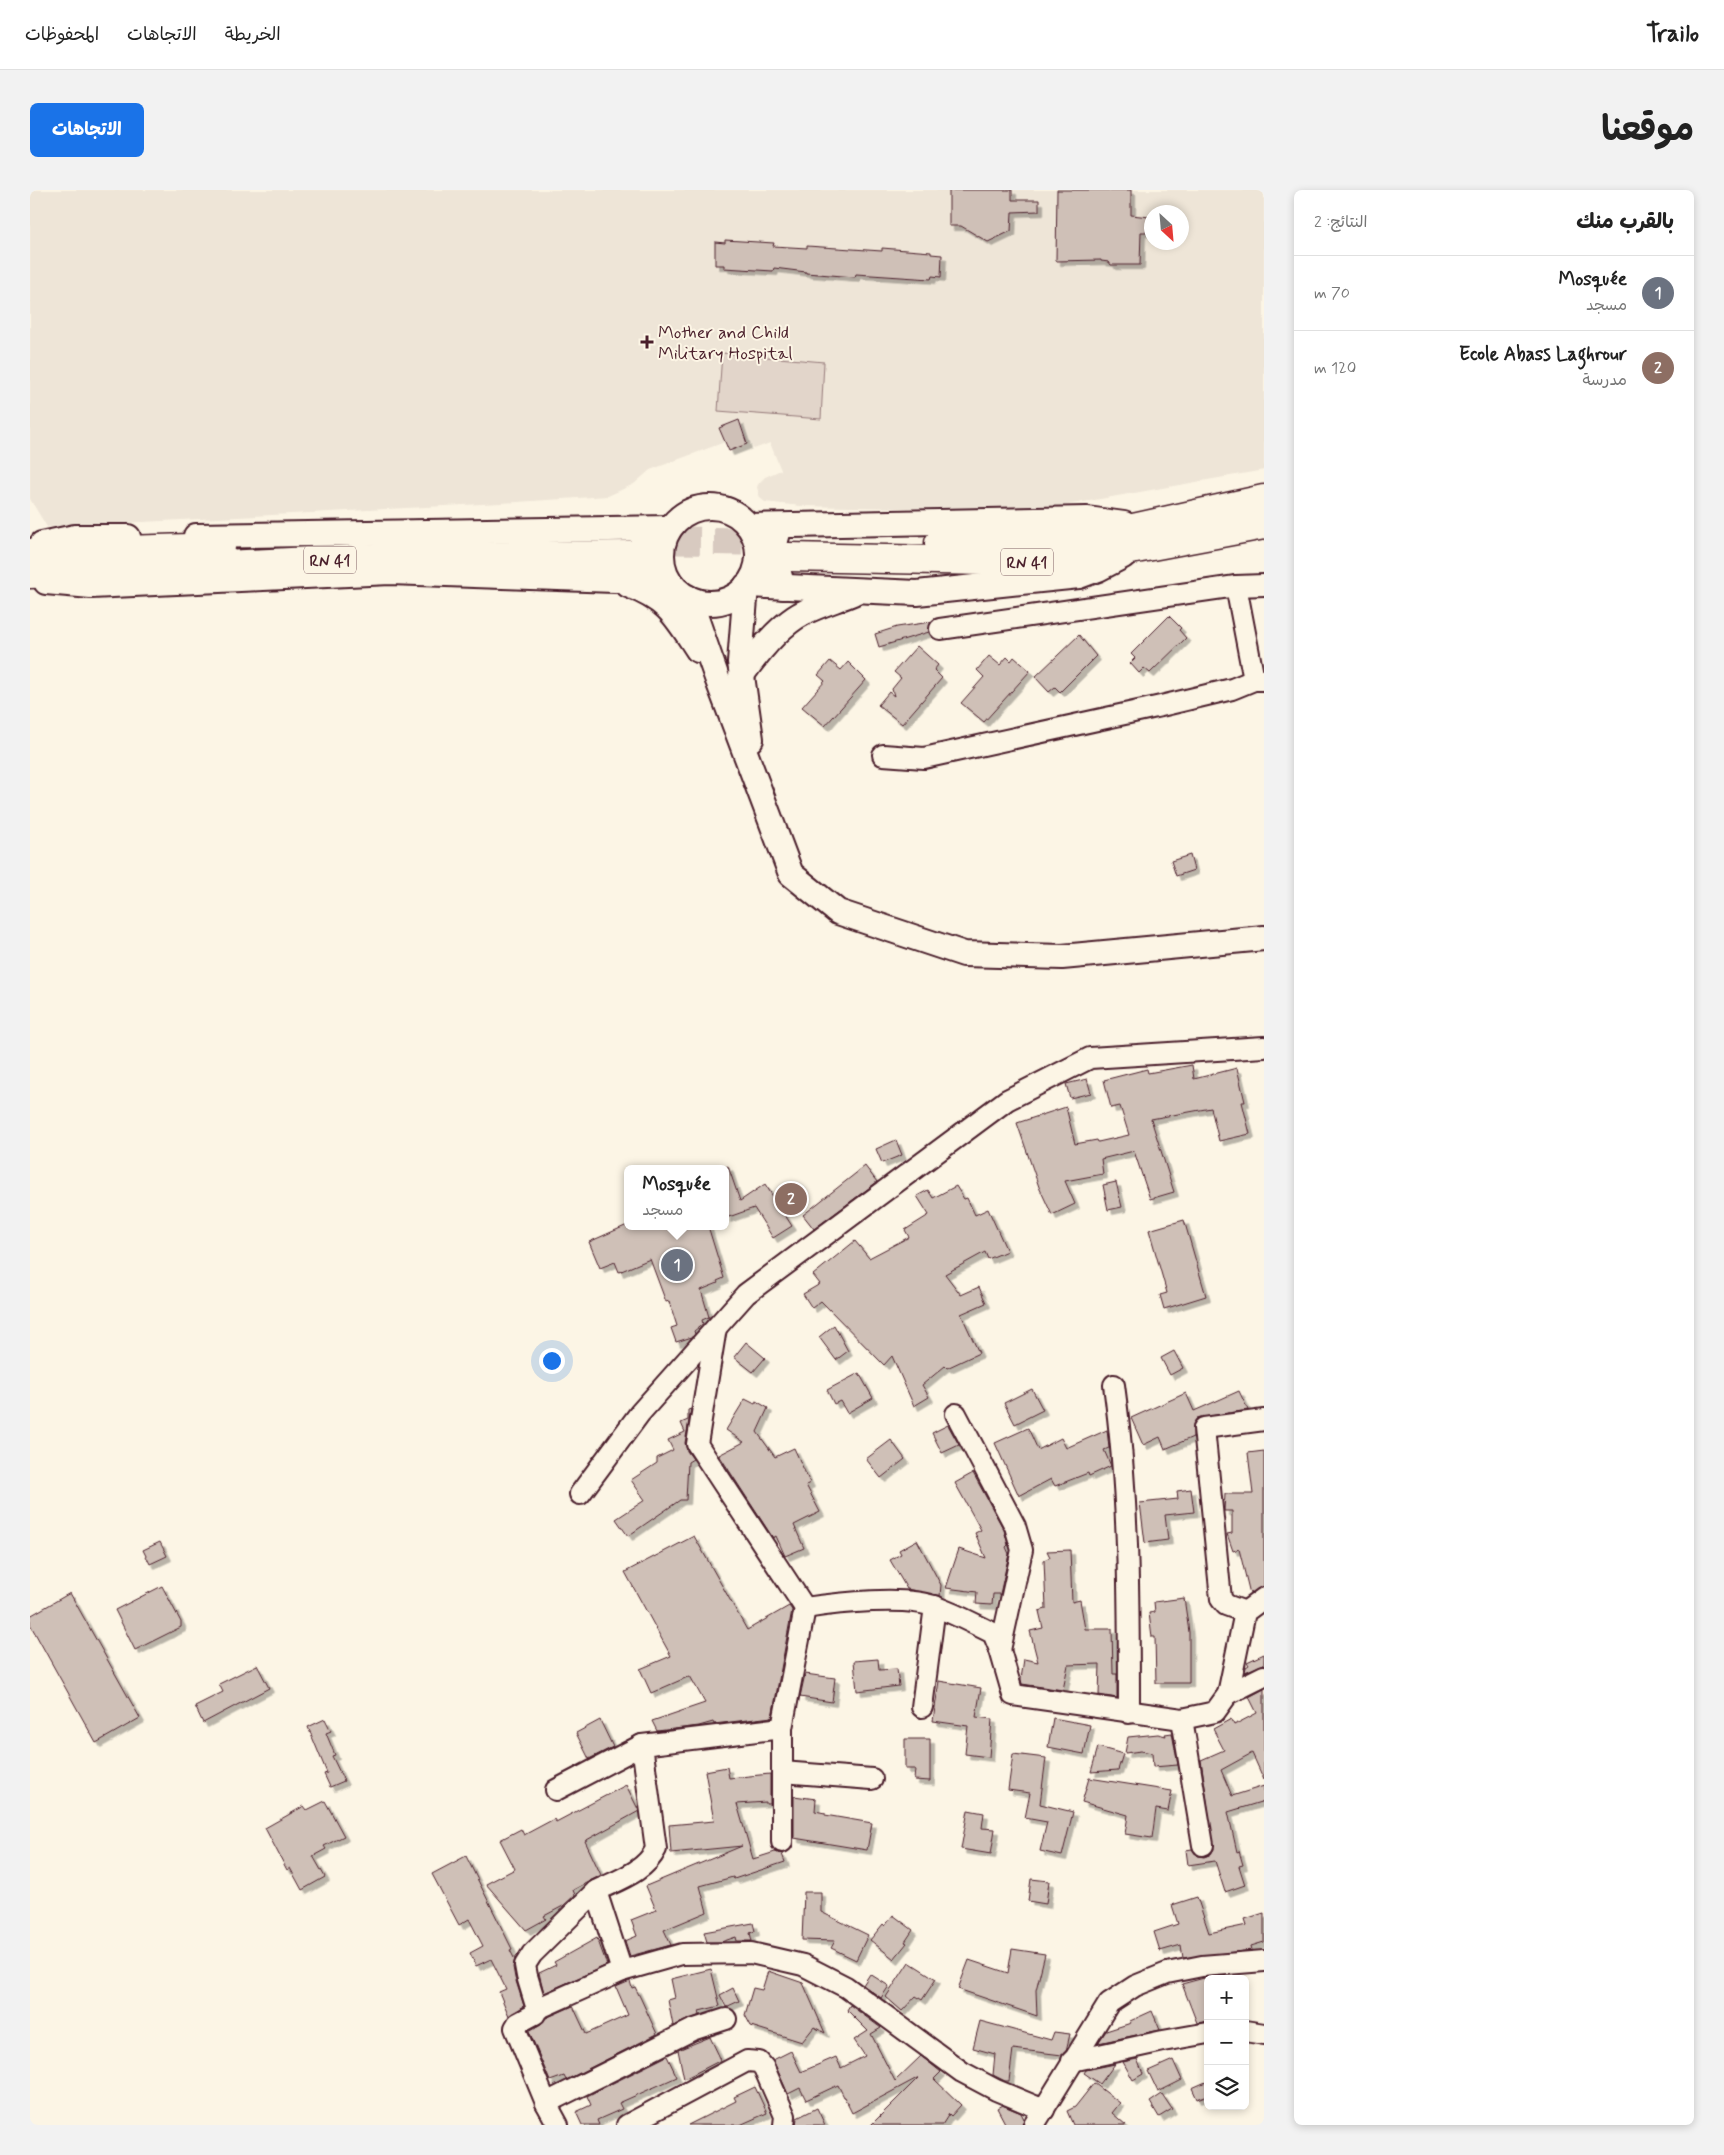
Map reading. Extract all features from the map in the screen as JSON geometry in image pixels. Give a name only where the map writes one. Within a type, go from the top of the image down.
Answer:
[{"type":"highway","name":"RN 41","points":[[787,542],[1033,562],[1093,558],[1138,538],[1264,499]]},
{"type":"highway","name":"RN 41","points":[[1138,538],[1264,525]]},
{"type":"highway","name":"RN 41","points":[[30,552],[501,539],[633,541]]},
{"type":"highway","name":"RN 41","points":[[30,576],[397,557],[633,541]]},
{"type":"street","points":[[750,526],[755,538],[758,556],[754,574],[747,586],[734,596],[720,602],[704,602],[689,598],[678,591],[670,582],[663,564],[662,546],[670,528],[678,518],[690,511],[703,507],[726,509],[740,517],[750,526],[787,542],[1088,519],[1138,538]]},
{"type":"street","points":[[30,549],[47,542],[76,538],[633,541],[670,528]]},
{"type":"street","points":[[783,586],[775,563],[774,551],[776,537],[787,542]]},
{"type":"street","points":[[747,586],[917,593],[1079,576],[1098,569],[1138,538]]},
{"type":"street","points":[[628,582],[643,570],[645,560],[645,546],[633,541]]},
{"type":"street","points":[[30,576],[52,584],[91,586],[390,572],[670,582]]},
{"type":"street","points":[[628,582],[665,604],[673,612],[717,678]]},
{"type":"street","points":[[747,586],[740,662],[758,785]]},
{"type":"street","points":[[883,755],[924,758],[1161,706],[1232,689],[1259,680],[1236,586]]},
{"type":"street","points":[[940,629],[1236,586],[1264,586]]},
{"type":"street","points":[[741,676],[755,656],[772,638],[801,614],[860,590]]},
{"type":"street","points":[[689,598],[791,874],[838,912],[964,954],[1062,957],[1264,938]]},
{"type":"street","points":[[580,1494],[640,1413],[746,1294],[1007,1100],[1090,1058],[1264,1046]]},
{"type":"street","points":[[716,1328],[697,1444],[805,1608],[782,1728],[782,1842]]},
{"type":"street","points":[[1114,1385],[1122,1445],[1128,1560],[1129,1713]]},
{"type":"street","points":[[956,1414],[1009,1513],[1022,1550],[1000,1650]]},
{"type":"street","points":[[1245,1612],[1226,1606],[1221,1599],[1204,1428],[1264,1420]]},
{"type":"street","points":[[805,1608],[842,1603],[915,1602],[935,1606],[992,1633],[1000,1650],[1013,1695],[1129,1713],[1182,1719],[1215,1712],[1228,1694],[1245,1612],[1264,1598]]},
{"type":"street","points":[[922,1706],[935,1606]]},
{"type":"street","points":[[1228,1694],[1264,1676]]},
{"type":"street","points":[[1182,1719],[1203,1845]]},
{"type":"street","points":[[556,1790],[642,1745],[782,1728]]},
{"type":"street","points":[[558,2125],[546,2103],[515,2028],[518,2024],[536,2014],[537,2009],[527,1976],[526,1965],[532,1954],[596,1891],[638,1870],[650,1861],[656,1849],[642,1745]]},
{"type":"street","points":[[782,1772],[872,1779]]},
{"type":"street","points":[[596,1891],[622,1971]]},
{"type":"street","points":[[537,2009],[622,1971],[682,1954],[751,1953],[803,1965],[846,1987],[962,2072],[996,2090],[1038,2117],[1109,2003],[1135,1986],[1166,1973],[1202,1966],[1264,1961]]},
{"type":"street","points":[[546,2103],[692,2030],[726,2019]]},
{"type":"street","points":[[1249,2032],[1264,2034]]},
{"type":"street","points":[[1072,2061],[1204,2034]]},
{"type":"street","points":[[627,2125],[747,2062],[759,2062],[764,2068],[785,2116],[784,2125]]},
{"type":"shaded area","name":"Mother and Child Military Hospital","points":[[30,190],[1264,190],[1264,470],[1055,507],[951,509],[801,506],[765,502],[760,498],[757,487],[759,483],[765,477],[781,470],[770,443],[754,449],[750,443],[729,451],[725,442],[650,470],[634,484],[608,496],[47,527],[30,499]]},
{"type":"shaded area","points":[[722,353],[824,362],[821,419],[718,411]]},
{"type":"building","points":[[949,190],[1012,190],[1012,200],[1039,200],[1039,211],[1012,212],[1011,231],[988,242],[961,226],[949,226]]},
{"type":"building","points":[[1057,190],[1131,190],[1131,215],[1144,216],[1144,232],[1141,232],[1140,265],[1111,265],[1109,262],[1101,260],[1056,261]]},
{"type":"building","points":[[725,240],[774,243],[773,246],[807,248],[807,246],[882,251],[882,248],[931,252],[931,254],[942,255],[941,277],[932,276],[931,279],[856,274],[855,277],[774,268],[773,271],[724,268],[724,265],[715,265],[715,242],[725,243]]},
{"type":"building","points":[[739,420],[747,444],[729,451],[719,428]]},
{"type":"building","points":[[1169,616],[1181,628],[1179,630],[1186,638],[1150,673],[1144,668],[1139,673],[1130,663],[1135,658],[1131,654]]},
{"type":"building","points":[[931,622],[929,632],[879,647],[875,634],[897,627]]},
{"type":"building","points":[[1079,635],[1096,656],[1060,692],[1055,687],[1049,692],[1035,677]]},
{"type":"building","points":[[917,646],[938,665],[934,670],[942,678],[902,724],[878,705],[889,692],[894,696],[892,689],[901,678],[894,672]]},
{"type":"building","points":[[989,656],[1000,665],[1007,657],[1011,661],[1014,657],[1030,671],[984,722],[961,703],[984,677],[977,670]]},
{"type":"building","points":[[830,661],[841,670],[848,662],[866,680],[825,726],[802,707],[825,681],[818,675]]},
{"type":"building","points":[[1190,855],[1194,870],[1176,876],[1171,861]]},
{"type":"building","points":[[1192,1065],[1194,1079],[1237,1068],[1245,1102],[1242,1102],[1250,1134],[1219,1141],[1211,1108],[1151,1119],[1174,1192],[1150,1199],[1134,1151],[1101,1159],[1103,1174],[1065,1181],[1075,1204],[1052,1215],[1039,1187],[1017,1123],[1066,1107],[1075,1144],[1097,1140],[1098,1142],[1129,1135],[1120,1106],[1111,1108],[1104,1080],[1147,1069],[1148,1073]]},
{"type":"building","points":[[1087,1079],[1091,1093],[1070,1098],[1066,1084]]},
{"type":"building","points":[[896,1140],[902,1155],[882,1163],[876,1149]]},
{"type":"building","points":[[865,1166],[877,1182],[814,1229],[803,1215]]},
{"type":"building","points":[[729,1169],[740,1201],[765,1184],[792,1226],[773,1238],[754,1208],[729,1217]]},
{"type":"building","points":[[1116,1182],[1122,1207],[1108,1210],[1103,1185]]},
{"type":"building","points":[[956,1186],[964,1199],[967,1198],[975,1215],[988,1209],[1007,1251],[988,1259],[985,1252],[945,1274],[961,1295],[979,1287],[986,1303],[961,1314],[979,1353],[947,1368],[945,1366],[922,1385],[929,1397],[914,1406],[892,1356],[884,1365],[821,1301],[812,1308],[803,1294],[820,1284],[813,1275],[855,1241],[869,1258],[909,1237],[905,1230],[929,1215],[917,1196],[928,1190],[933,1198]]},
{"type":"building","points":[[1184,1220],[1206,1296],[1164,1309],[1160,1295],[1167,1293],[1149,1230]]},
{"type":"building","points":[[624,1226],[624,1230],[709,1230],[724,1278],[717,1281],[718,1283],[701,1290],[709,1317],[702,1320],[703,1324],[694,1331],[695,1334],[692,1337],[676,1342],[671,1328],[677,1326],[669,1301],[666,1302],[650,1259],[619,1272],[615,1262],[600,1268],[589,1242]]},
{"type":"building","points":[[834,1325],[848,1351],[836,1360],[819,1337]]},
{"type":"building","points":[[746,1342],[765,1358],[753,1372],[734,1357]]},
{"type":"building","points":[[1174,1351],[1183,1368],[1170,1375],[1161,1358]]},
{"type":"building","points":[[859,1373],[873,1398],[847,1413],[840,1401],[834,1404],[827,1390]]},
{"type":"building","points":[[1032,1389],[1043,1410],[1015,1424],[1004,1403]]},
{"type":"building","points":[[1239,1391],[1248,1410],[1197,1418],[1193,1424],[1193,1437],[1165,1449],[1160,1437],[1143,1445],[1131,1418],[1186,1393],[1194,1411]]},
{"type":"building","points":[[745,1399],[755,1404],[756,1401],[768,1408],[757,1432],[775,1457],[794,1448],[810,1483],[806,1485],[820,1512],[794,1525],[804,1548],[785,1556],[776,1536],[773,1538],[719,1455],[744,1442],[726,1430]]},
{"type":"building","points":[[691,1409],[685,1443],[687,1451],[693,1459],[688,1462],[686,1500],[680,1500],[628,1536],[616,1519],[645,1500],[631,1480],[657,1463],[657,1458],[673,1450],[668,1440],[685,1432],[681,1423],[688,1420],[688,1410]]},
{"type":"building","points":[[948,1425],[959,1445],[942,1453],[932,1433]]},
{"type":"building","points":[[1028,1428],[1038,1450],[1061,1438],[1066,1448],[1107,1430],[1109,1448],[1104,1450],[1111,1466],[1089,1476],[1088,1473],[1055,1486],[1051,1479],[1019,1496],[995,1443]]},
{"type":"building","points":[[891,1440],[905,1459],[881,1478],[866,1459]]},
{"type":"building","points":[[1264,1451],[1264,1586],[1250,1594],[1239,1549],[1233,1551],[1227,1534],[1232,1533],[1232,1511],[1224,1511],[1225,1494],[1253,1494],[1248,1453]]},
{"type":"building","points":[[973,1473],[1004,1530],[1008,1545],[1006,1547],[1009,1554],[1000,1594],[993,1594],[992,1605],[976,1604],[977,1592],[946,1588],[959,1549],[986,1558],[975,1533],[981,1530],[955,1483]]},
{"type":"building","points":[[1191,1489],[1194,1512],[1165,1515],[1168,1540],[1145,1543],[1140,1503],[1178,1499],[1177,1491]]},
{"type":"building","points":[[694,1536],[747,1630],[789,1606],[792,1610],[772,1717],[714,1724],[713,1722],[699,1726],[657,1731],[652,1721],[705,1703],[690,1676],[651,1693],[640,1669],[671,1656],[625,1572]]},
{"type":"building","points":[[917,1540],[941,1585],[940,1596],[907,1589],[890,1560],[901,1554],[899,1550]]},
{"type":"building","points":[[160,1542],[167,1556],[150,1564],[143,1550]]},
{"type":"building","points":[[1070,1550],[1072,1602],[1080,1600],[1085,1629],[1112,1629],[1113,1674],[1117,1674],[1117,1698],[1099,1695],[1100,1664],[1068,1665],[1063,1690],[1022,1684],[1024,1659],[1038,1662],[1030,1631],[1043,1628],[1039,1611],[1046,1609],[1044,1560],[1050,1557],[1047,1551]]},
{"type":"building","points":[[162,1586],[181,1622],[181,1627],[135,1650],[115,1610]]},
{"type":"building","points":[[70,1593],[140,1718],[96,1743],[30,1624],[30,1616]]},
{"type":"building","points":[[1184,1598],[1189,1632],[1189,1683],[1156,1683],[1155,1637],[1152,1637],[1149,1613],[1155,1612],[1154,1602]]},
{"type":"building","points":[[1264,1654],[1264,1664],[1245,1672],[1246,1667],[1249,1665],[1247,1662]]},
{"type":"building","points":[[878,1659],[879,1670],[897,1669],[899,1686],[857,1691],[854,1661]]},
{"type":"building","points":[[257,1665],[269,1688],[203,1723],[195,1706],[223,1692],[219,1684]]},
{"type":"building","points":[[805,1674],[835,1678],[832,1702],[800,1697]]},
{"type":"building","points":[[939,1681],[981,1688],[976,1717],[992,1719],[989,1757],[965,1754],[968,1726],[933,1721]]},
{"type":"building","points":[[1264,1689],[1264,1780],[1252,1753],[1221,1770],[1232,1796],[1264,1786],[1264,1801],[1228,1812],[1237,1852],[1239,1851],[1243,1865],[1239,1866],[1245,1885],[1225,1892],[1215,1861],[1188,1865],[1186,1850],[1192,1849],[1198,1856],[1204,1857],[1211,1854],[1214,1849],[1201,1760],[1224,1750],[1213,1729],[1231,1719],[1234,1725],[1257,1713],[1249,1697]]},
{"type":"building","points":[[1053,1718],[1090,1725],[1084,1754],[1048,1747]]},
{"type":"building","points":[[325,1719],[331,1731],[326,1733],[335,1755],[332,1756],[344,1781],[330,1787],[324,1774],[327,1773],[308,1727]]},
{"type":"building","points":[[600,1720],[613,1747],[589,1759],[576,1733]]},
{"type":"building","points":[[1172,1733],[1178,1765],[1153,1767],[1152,1753],[1141,1751],[1125,1753],[1128,1737],[1158,1734],[1166,1736],[1165,1734]]},
{"type":"building","points":[[905,1739],[930,1739],[930,1781],[914,1780],[915,1769],[905,1769]]},
{"type":"building","points":[[1098,1747],[1123,1754],[1118,1770],[1091,1772]]},
{"type":"building","points":[[1013,1754],[1046,1758],[1040,1804],[1073,1812],[1062,1856],[1040,1851],[1047,1822],[1025,1818],[1030,1793],[1008,1790]]},
{"type":"building","points":[[727,1767],[729,1778],[770,1774],[770,1804],[766,1804],[766,1802],[737,1804],[753,1859],[775,1852],[782,1854],[785,1862],[734,1879],[733,1877],[700,1886],[707,1912],[664,1930],[671,1945],[630,1956],[625,1941],[637,1936],[631,1920],[656,1910],[646,1886],[742,1846],[671,1853],[669,1825],[714,1821],[705,1771]]},
{"type":"building","points":[[1089,1778],[1172,1791],[1168,1811],[1156,1809],[1152,1838],[1125,1834],[1128,1815],[1082,1802]]},
{"type":"building","points":[[626,1785],[639,1811],[585,1841],[601,1875],[573,1890],[575,1895],[563,1906],[544,1916],[546,1919],[526,1930],[486,1884],[515,1869],[500,1840],[521,1829],[524,1835],[554,1819],[556,1822]]},
{"type":"building","points":[[794,1796],[816,1799],[815,1811],[825,1813],[825,1815],[872,1823],[867,1850],[794,1838]]},
{"type":"building","points":[[325,1801],[344,1836],[324,1846],[326,1849],[313,1856],[325,1877],[302,1890],[290,1868],[287,1870],[265,1828],[304,1806],[307,1810]]},
{"type":"building","points":[[968,1810],[984,1813],[982,1828],[995,1829],[991,1854],[961,1849]]},
{"type":"building","points":[[466,1856],[512,1949],[510,1950],[515,1960],[513,1967],[515,1978],[524,2006],[509,2016],[499,1992],[506,1989],[491,1959],[476,1966],[470,1953],[483,1946],[469,1919],[459,1925],[432,1874]]},
{"type":"building","points":[[1031,1879],[1049,1881],[1046,1904],[1028,1901]]},
{"type":"building","points":[[804,1892],[821,1892],[821,1912],[868,1935],[856,1960],[831,1948],[835,1941],[802,1940]]},
{"type":"building","points":[[1197,1897],[1209,1933],[1247,1925],[1245,1919],[1264,1913],[1264,1942],[1251,1946],[1252,1950],[1183,1958],[1181,1945],[1160,1951],[1154,1932],[1178,1924],[1172,1905]]},
{"type":"building","points":[[893,1915],[913,1930],[905,1942],[907,1943],[894,1959],[870,1940],[883,1924],[885,1926]]},
{"type":"building","points":[[753,1923],[755,1931],[750,1933],[752,1941],[737,1941],[736,1937],[721,1942],[707,1942],[704,1932]]},
{"type":"building","points":[[597,1938],[607,1965],[544,1993],[539,1973],[556,1965],[554,1962]]},
{"type":"building","points":[[1012,1949],[1045,1954],[1036,1990],[1037,2016],[958,1989],[969,1960],[1008,1973]]},
{"type":"building","points":[[909,1962],[936,1979],[922,2000],[916,1996],[902,2011],[886,1997]]},
{"type":"building","points":[[711,1969],[720,2006],[699,2011],[700,2015],[673,2026],[668,2000],[675,1998],[671,1979]]},
{"type":"building","points":[[768,1971],[803,1983],[825,2033],[814,2027],[802,2042],[751,2026],[745,2015],[753,1988],[762,1990]]},
{"type":"building","points":[[870,1974],[889,1986],[881,1998],[863,1985]]},
{"type":"building","points":[[1204,1978],[1204,2022],[1197,2023],[1182,1984]]},
{"type":"building","points":[[630,1981],[632,1988],[635,1987],[657,2034],[566,2080],[564,2076],[550,2081],[529,2031],[541,2024],[546,2018],[573,2006],[586,2034],[628,2015],[616,1987]]},
{"type":"building","points":[[733,1988],[739,2001],[726,2007],[720,1995]]},
{"type":"building","points":[[850,2005],[881,2028],[871,2034],[895,2081],[921,2056],[941,2072],[934,2079],[961,2105],[951,2116],[949,2114],[942,2125],[871,2125],[919,2077],[852,2113],[838,2085],[806,2100],[800,2088],[788,2094],[773,2060],[791,2051],[801,2072],[836,2057],[841,2068],[865,2056],[854,2040],[868,2031],[847,2010]]},
{"type":"building","points":[[1152,2011],[1160,2030],[1098,2043],[1106,2031],[1131,2023],[1130,2021]]},
{"type":"building","points":[[980,2021],[1051,2040],[1054,2032],[1070,2034],[1066,2051],[1062,2055],[1013,2049],[1009,2081],[1005,2081],[993,2075],[995,2054],[973,2048]]},
{"type":"building","points":[[710,2037],[721,2060],[684,2079],[678,2050]]},
{"type":"building","points":[[667,2056],[677,2077],[619,2103],[622,2109],[597,2120],[599,2125],[582,2125],[576,2112],[591,2105],[587,2096]]},
{"type":"building","points":[[1137,2059],[1143,2074],[1133,2080],[1123,2062]]},
{"type":"building","points":[[1173,2060],[1182,2080],[1158,2092],[1148,2071]]},
{"type":"building","points":[[1115,2064],[1100,2084],[1084,2073],[1086,2070]]},
{"type":"building","points":[[1094,2083],[1120,2103],[1112,2113],[1126,2125],[1073,2125],[1067,2111],[1075,2107]]},
{"type":"building","points":[[1204,2083],[1204,2096],[1197,2099],[1192,2088]]},
{"type":"building","points":[[755,2087],[767,2113],[740,2125],[688,2125],[736,2101],[734,2097]]},
{"type":"building","points":[[1162,2094],[1172,2109],[1159,2117],[1150,2102]]},
{"type":"building","points":[[1002,2105],[1021,2113],[1024,2119],[1022,2125],[1006,2125],[997,2108]]},
{"type":"building","points":[[817,2108],[825,2125],[796,2125],[797,2118]]},
{"type":"tunnel","points":[[630,540],[791,542]]},
{"type":"place","name":"Mother and Child Military Hospital","points":[[647,342]]},
{"type":"place","name":"Ecole Abass Laghrour","points":[[791,1199]]},
{"type":"place","name":"Mosquée","points":[[677,1265]]}]
